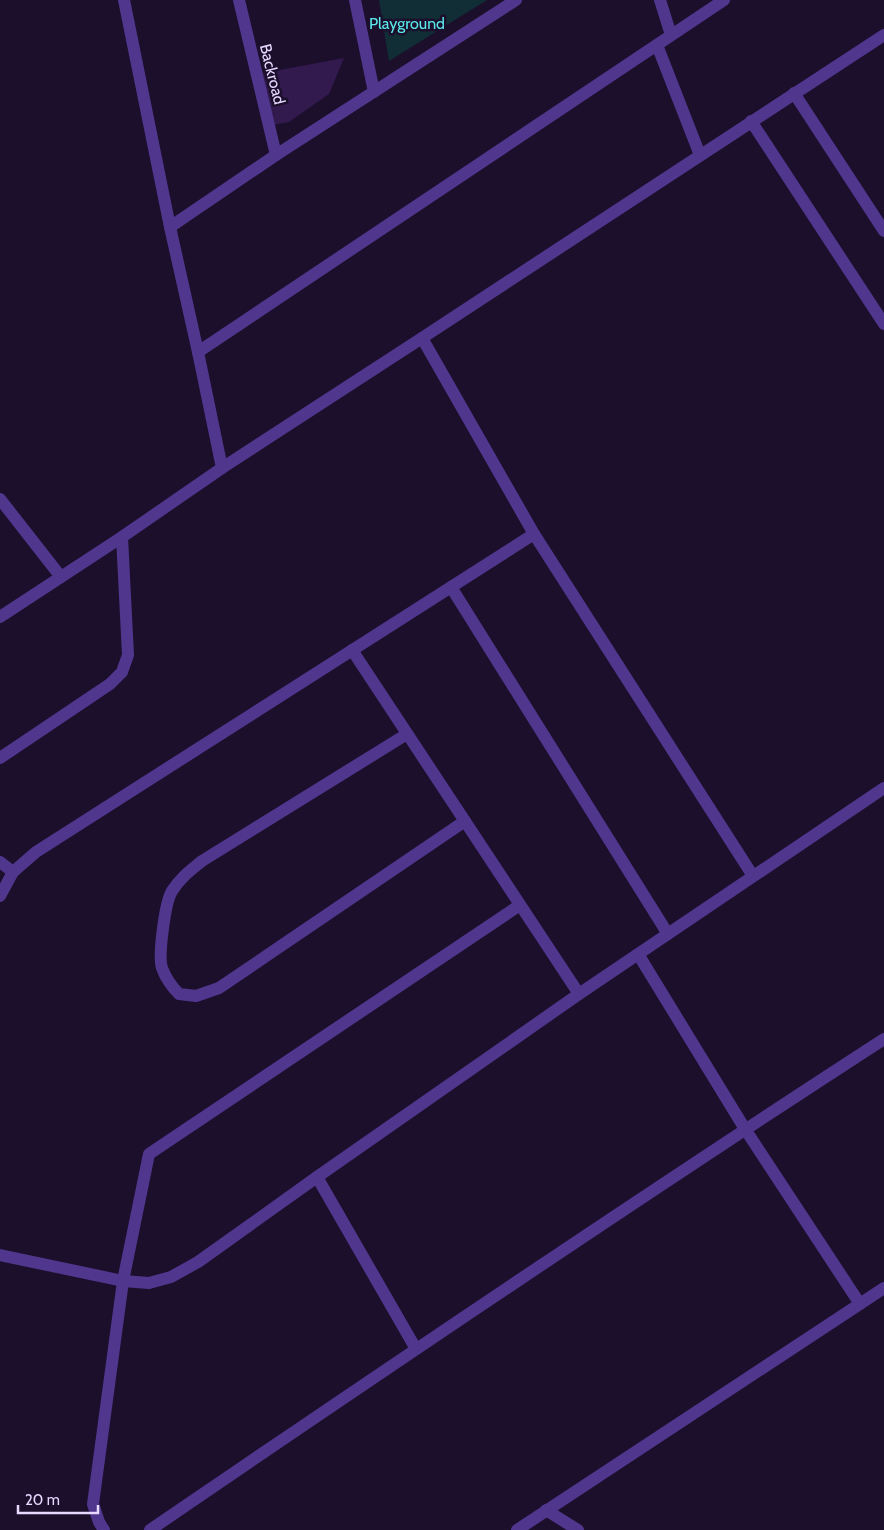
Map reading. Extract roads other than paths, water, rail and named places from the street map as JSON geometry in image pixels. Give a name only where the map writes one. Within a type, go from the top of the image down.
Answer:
[{"type":"street","points":[[124,0],[170,227],[222,468]]},
{"type":"street","name":"Backroad","points":[[239,0],[276,155]]},
{"type":"street","points":[[355,0],[374,92]]},
{"type":"street","points":[[170,227],[276,155],[516,0]]},
{"type":"street","points":[[660,0],[671,35]]},
{"type":"street","points":[[198,352],[724,0]]},
{"type":"street","points":[[0,617],[122,537],[222,468],[884,35]]},
{"type":"street","points":[[657,46],[700,155]]},
{"type":"street","points":[[794,93],[884,231]]},
{"type":"street","points":[[751,121],[884,324]]},
{"type":"street","points":[[422,338],[534,534],[753,876]]},
{"type":"street","points":[[0,499],[61,577]]},
{"type":"street","points":[[0,896],[14,872],[36,852],[534,534]]},
{"type":"street","points":[[0,758],[110,684],[122,672],[128,655],[122,537]]},
{"type":"street","points":[[451,587],[668,934]]},
{"type":"street","points":[[352,650],[579,994]]},
{"type":"street","points":[[407,734],[202,861],[183,876],[170,893],[163,925],[161,966],[170,985],[179,994],[196,996],[220,988],[465,822]]},
{"type":"street","points":[[0,1254],[123,1281],[149,1283],[171,1276],[189,1267],[579,994],[884,788]]},
{"type":"street","points":[[0,862],[14,872]]},
{"type":"street","points":[[104,1530],[99,1522],[94,1504],[123,1281],[149,1154],[520,905]]},
{"type":"street","points":[[638,954],[745,1129],[860,1304]]},
{"type":"street","points":[[150,1530],[416,1349],[745,1129],[884,1039]]},
{"type":"street","points":[[317,1177],[416,1349]]},
{"type":"street","points":[[517,1530],[884,1288]]},
{"type":"street","points":[[546,1510],[578,1530]]},
{"type":"park label","name":"Playground","points":[[407,23]]}]
